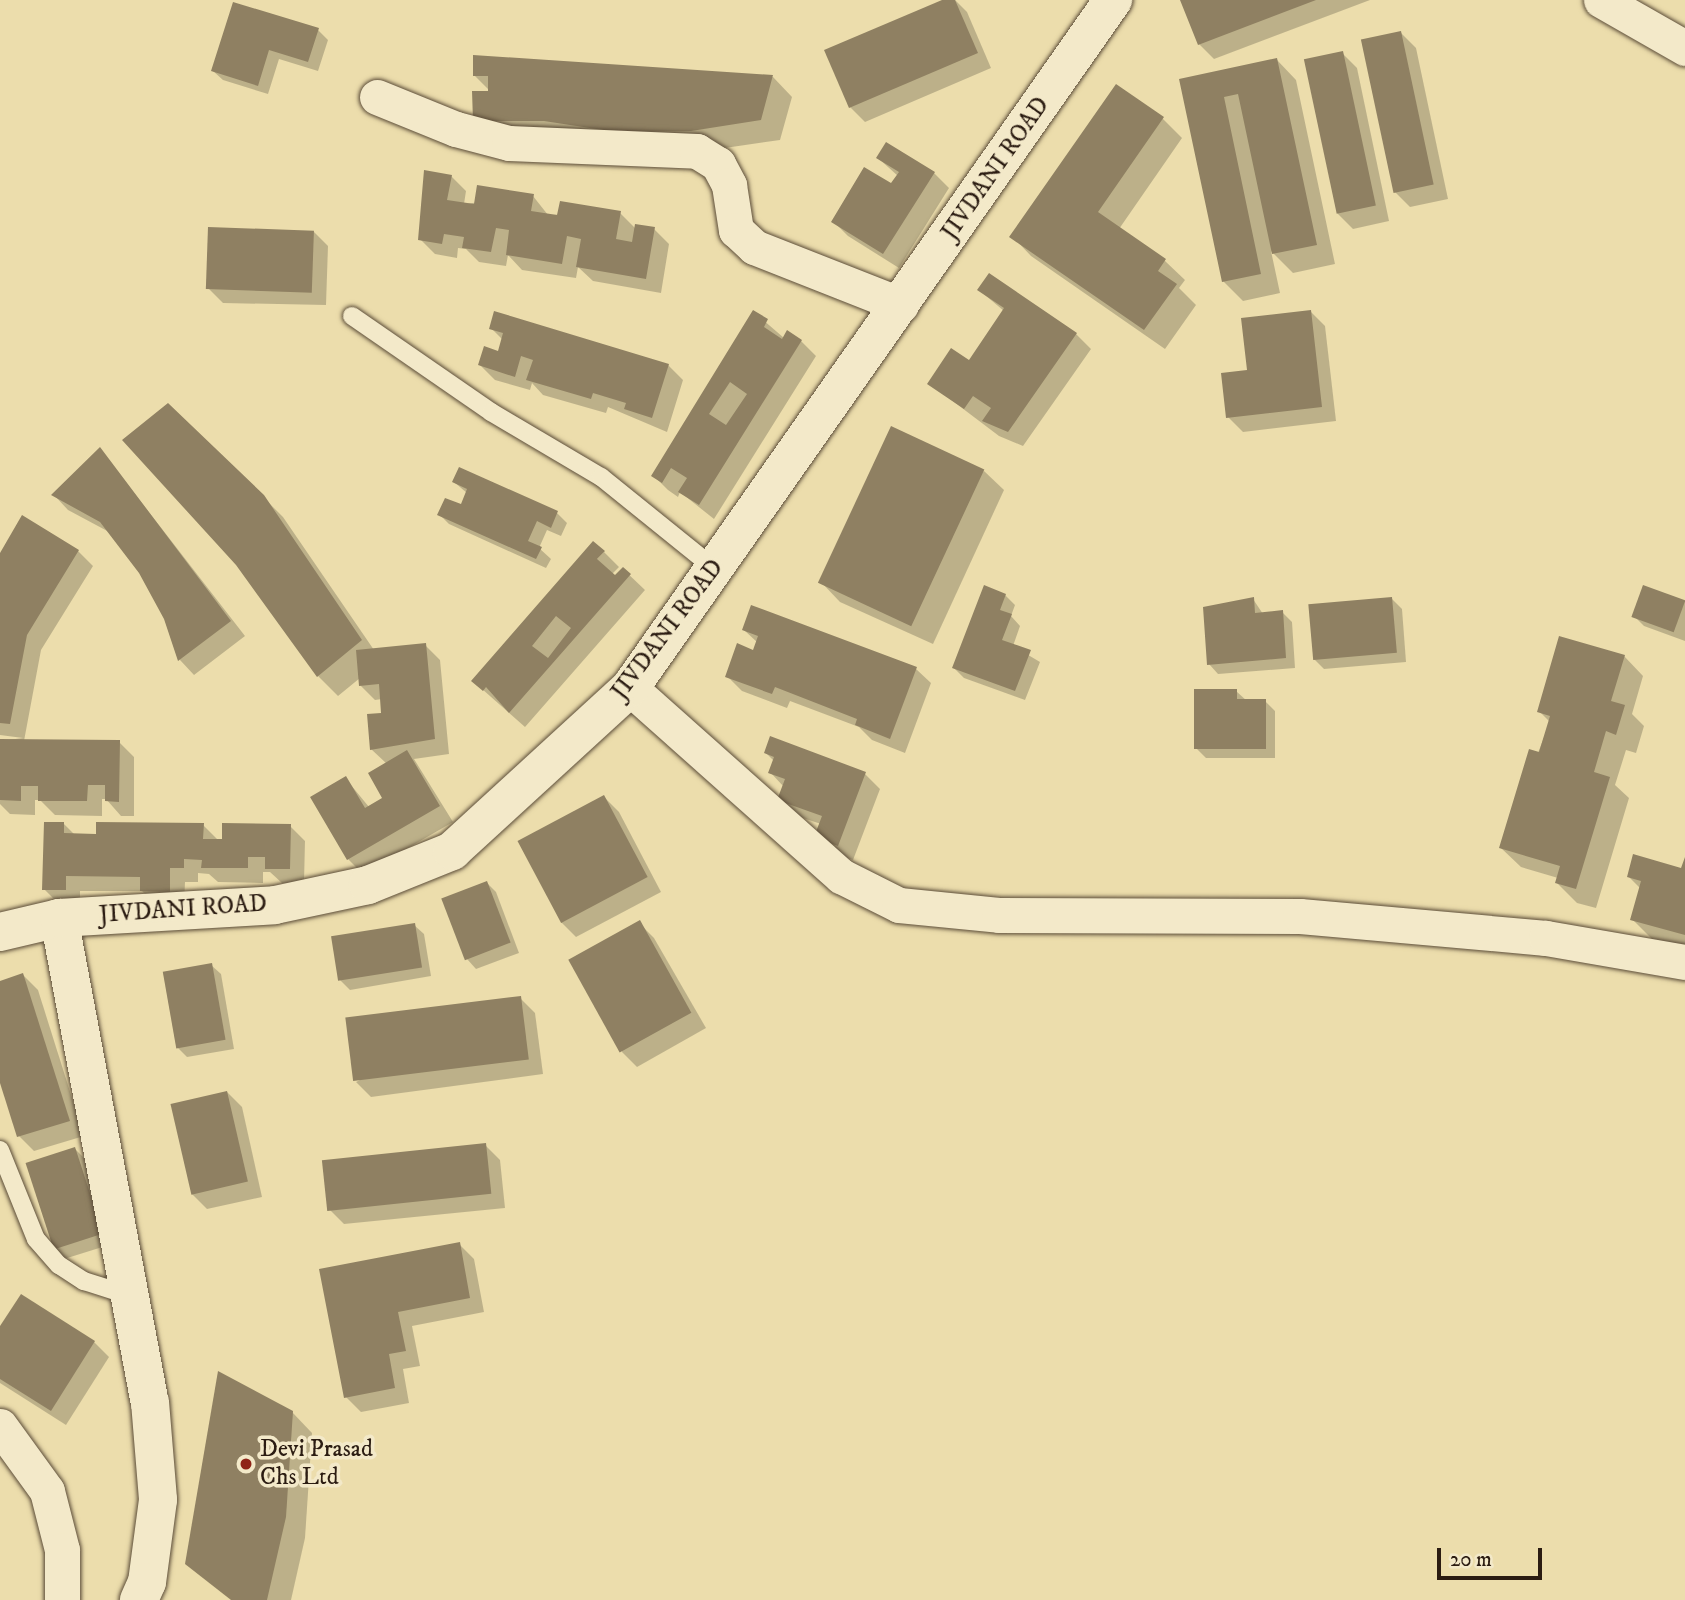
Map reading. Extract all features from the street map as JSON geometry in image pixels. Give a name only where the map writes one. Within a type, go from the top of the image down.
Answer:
[{"type":"street","name":"JIVDANI ROAD","points":[[0,932],[59,918],[275,905],[368,885],[452,851],[630,688],[1113,0]]},
{"type":"street","points":[[1601,0],[1685,48]]},
{"type":"street","points":[[377,97],[456,129],[509,143],[697,151],[718,164],[729,185],[736,230],[754,247],[901,305]]},
{"type":"street","points":[[630,688],[841,876],[899,905],[999,915],[1300,916],[1546,938],[1685,962]]},
{"type":"street","points":[[59,918],[149,1402],[158,1500],[146,1594]]},
{"type":"street","points":[[0,1426],[47,1491],[62,1550],[62,1600]]},
{"type":"lane","points":[[352,316],[491,412],[601,477],[715,569]]},
{"type":"lane","points":[[0,1150],[36,1239],[59,1265],[84,1281],[131,1297]]},
{"type":"building","points":[[942,0],[955,0],[978,53],[849,108],[824,50]]},
{"type":"building","points":[[1180,0],[1316,0],[1198,45]]},
{"type":"building","points":[[233,2],[319,28],[308,62],[269,50],[258,86],[211,71]]},
{"type":"building","points":[[1401,31],[1434,185],[1394,193],[1361,40]]},
{"type":"building","points":[[1343,51],[1376,206],[1337,214],[1304,59]]},
{"type":"building","points":[[473,55],[773,75],[761,120],[691,131],[616,132],[544,121],[473,121],[472,91],[488,91],[488,76],[473,76]]},
{"type":"building","points":[[1277,58],[1317,245],[1272,254],[1238,94],[1224,97],[1261,274],[1222,282],[1179,79]]},
{"type":"building","points":[[1116,84],[1164,117],[1098,212],[1166,259],[1158,271],[1177,284],[1144,330],[1009,237]]},
{"type":"building","points":[[886,142],[935,172],[883,254],[831,222],[864,167],[891,183],[899,172],[876,158]]},
{"type":"building","points":[[424,170],[452,175],[447,200],[474,204],[477,185],[534,194],[531,211],[557,215],[560,201],[621,211],[616,239],[632,242],[635,224],[655,227],[646,279],[576,267],[581,239],[567,236],[562,264],[506,255],[509,230],[496,228],[491,252],[462,248],[464,237],[444,234],[442,244],[418,240]]},
{"type":"building","points":[[208,227],[314,231],[312,293],[206,289]]},
{"type":"building","points":[[989,273],[1077,333],[1008,432],[982,421],[991,408],[973,396],[964,409],[927,384],[951,348],[969,360],[1004,308],[977,290]]},
{"type":"building","points":[[753,310],[768,319],[764,327],[782,339],[787,330],[802,340],[699,505],[678,492],[687,478],[671,468],[662,483],[651,476]],"holes":[[[730,382],[747,394],[726,425],[709,414]]]},
{"type":"building","points":[[1311,310],[1322,407],[1226,418],[1221,373],[1247,370],[1241,318]]},
{"type":"building","points":[[494,311],[669,364],[652,418],[624,409],[626,403],[593,393],[591,399],[526,380],[533,360],[521,356],[515,377],[478,365],[484,346],[498,351],[503,333],[489,329]]},
{"type":"building","points":[[168,403],[264,495],[362,640],[317,677],[236,565],[122,440]]},
{"type":"building","points":[[891,426],[984,470],[911,626],[818,583]]},
{"type":"building","points":[[100,447],[231,621],[178,661],[164,619],[139,573],[100,522],[51,495]]},
{"type":"building","points":[[459,467],[558,511],[551,528],[537,521],[528,541],[542,547],[536,559],[437,515],[445,498],[461,504],[467,489],[452,482]]},
{"type":"building","points":[[22,515],[79,550],[27,635],[10,724],[0,723],[0,553]]},
{"type":"building","points":[[593,541],[605,551],[597,559],[615,575],[623,567],[631,574],[509,713],[486,687],[483,691],[471,681]],"holes":[[[556,616],[571,628],[548,658],[532,646]]]},
{"type":"building","points":[[984,585],[1006,594],[1000,610],[1012,614],[1002,640],[1031,650],[1015,691],[952,668]]},
{"type":"building","points":[[1643,585],[1685,600],[1674,632],[1631,617]]},
{"type":"building","points":[[1254,597],[1255,613],[1283,610],[1286,658],[1207,665],[1203,607]]},
{"type":"building","points":[[1392,597],[1397,653],[1313,660],[1308,604]]},
{"type":"building","points":[[751,605],[917,667],[890,739],[855,725],[857,719],[775,687],[772,694],[725,677],[737,643],[753,650],[758,636],[742,630]]},
{"type":"building","points":[[1559,636],[1625,655],[1611,701],[1625,705],[1616,735],[1606,731],[1594,772],[1610,777],[1576,889],[1555,883],[1560,866],[1499,848],[1529,749],[1539,752],[1550,716],[1537,712]]},
{"type":"building","points":[[426,643],[435,739],[370,750],[367,714],[381,713],[379,684],[359,686],[356,650]]},
{"type":"building","points":[[1194,689],[1237,689],[1237,699],[1266,699],[1266,749],[1194,749]]},
{"type":"building","points":[[770,736],[866,772],[838,846],[814,837],[822,816],[777,800],[785,779],[768,773],[774,757],[764,753]]},
{"type":"building","points":[[0,739],[120,740],[119,802],[105,801],[105,785],[88,785],[87,801],[38,801],[38,786],[21,786],[21,801],[0,800]]},
{"type":"building","points":[[407,750],[440,806],[347,860],[310,797],[346,776],[365,808],[382,798],[368,773]]},
{"type":"building","points":[[604,795],[648,877],[561,923],[517,841]]},
{"type":"building","points":[[44,822],[64,822],[64,833],[96,834],[96,822],[204,823],[203,839],[222,839],[222,823],[291,824],[290,869],[265,869],[265,857],[248,857],[248,868],[201,868],[202,860],[184,859],[184,868],[170,868],[170,892],[140,891],[140,877],[66,876],[66,890],[42,890]]},
{"type":"building","points":[[1633,854],[1681,868],[1685,857],[1685,935],[1630,920],[1641,881],[1627,877]]},
{"type":"building","points":[[487,881],[511,943],[465,960],[441,899]]},
{"type":"building","points":[[640,920],[691,1013],[620,1052],[568,960]]},
{"type":"building","points":[[415,923],[422,967],[338,981],[331,936]]},
{"type":"building","points":[[212,963],[226,1040],[176,1048],[163,972]]},
{"type":"building","points":[[23,973],[70,1121],[17,1137],[0,1083],[0,981]]},
{"type":"building","points":[[521,996],[529,1060],[353,1081],[345,1018]]},
{"type":"building","points":[[227,1091],[248,1182],[191,1195],[170,1104]]},
{"type":"building","points":[[486,1143],[491,1194],[327,1211],[322,1160]]},
{"type":"building","points":[[75,1147],[103,1234],[54,1250],[26,1163]]},
{"type":"building","points":[[460,1242],[470,1298],[398,1312],[406,1351],[389,1354],[395,1388],[344,1398],[319,1269]]},
{"type":"building","points":[[21,1294],[95,1341],[51,1411],[0,1379],[0,1326]]},
{"type":"building","name":"Devi Prasad Chs Ltd","points":[[218,1371],[293,1411],[286,1517],[267,1600],[231,1600],[185,1564]]},
{"type":"place","name":"Devi Prasad Chs Ltd","points":[[246,1464]]}]
